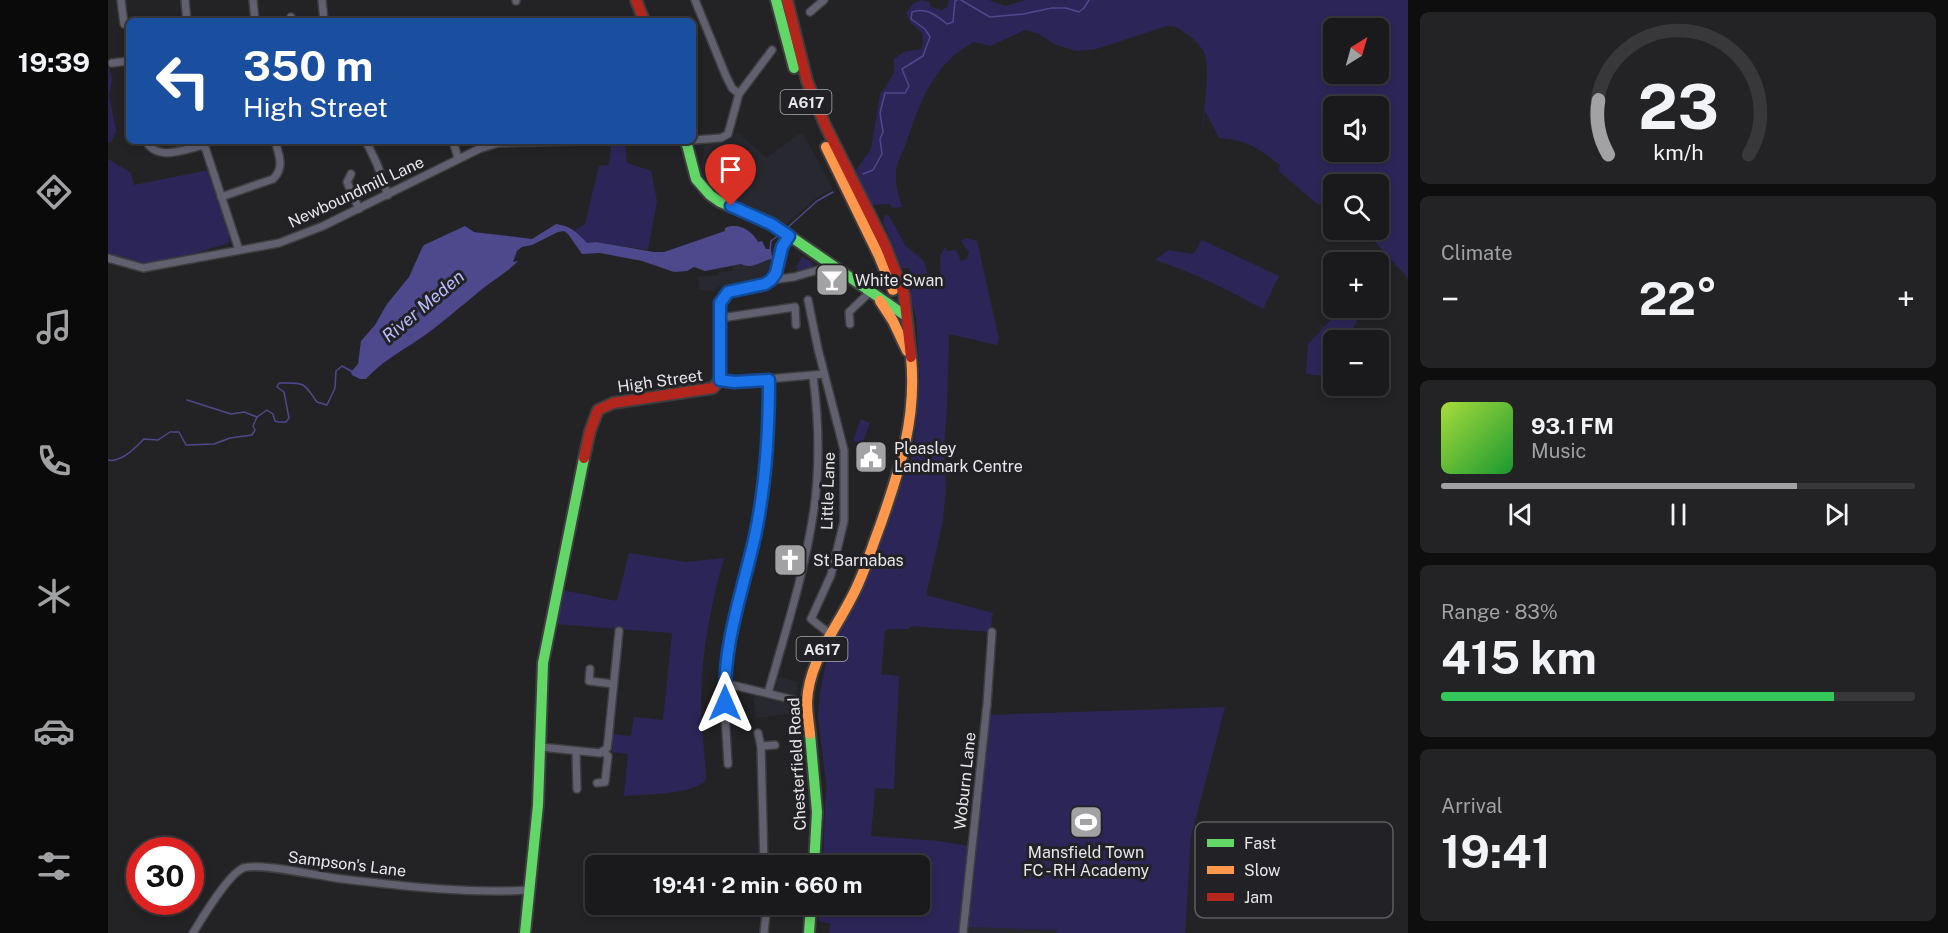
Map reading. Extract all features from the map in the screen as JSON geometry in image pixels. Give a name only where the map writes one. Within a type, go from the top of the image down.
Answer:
[{"type":"main road","points":[[636,0],[643,18]]},
{"type":"main road","name":"A617","points":[[776,0],[800,88],[906,316]]},
{"type":"main road","name":"A617","points":[[787,0],[807,81],[825,125],[885,245],[904,294],[906,316]]},
{"type":"main road","name":"Chesterfield Road","points":[[687,144],[696,179],[702,188],[720,202],[760,218],[785,232],[906,316],[911,358],[912,409],[900,469],[859,583],[830,634],[811,676],[807,703],[816,793],[814,855]]},
{"type":"main road","name":"Chesterfield Road","points":[[874,295],[893,321],[911,358]]},
{"type":"main road","name":"High Street","points":[[540,747],[541,692],[550,622],[571,531],[590,431],[595,417],[603,406],[632,399],[713,388],[720,380]]},
{"type":"main road","points":[[525,933],[538,805],[540,747]]},
{"type":"main road","points":[[809,933],[810,915]]},
{"type":"street","points":[[121,0],[124,24]]},
{"type":"street","points":[[185,0],[188,18]]},
{"type":"street","points":[[253,0],[255,18]]},
{"type":"street","points":[[321,0],[324,18]]},
{"type":"street","points":[[695,0],[726,76],[732,88],[739,94]]},
{"type":"street","points":[[810,12],[824,0]]},
{"type":"street","points":[[122,9],[132,8]]},
{"type":"street","points":[[696,140],[721,138],[728,134],[739,94],[772,50]]},
{"type":"street","points":[[111,63],[126,61]]},
{"type":"street","points":[[148,144],[154,152],[162,154],[199,144]]},
{"type":"street","points":[[203,144],[239,250]]},
{"type":"street","points":[[220,197],[273,179],[278,175],[281,162],[276,144]]},
{"type":"street","points":[[367,144],[388,195]]},
{"type":"street","points":[[454,144],[459,158]]},
{"type":"street","name":"Newboundmill Lane","points":[[108,258],[143,268],[279,243],[323,226],[459,158],[495,144]]},
{"type":"street","points":[[351,174],[347,182],[359,209]]},
{"type":"street","points":[[720,380],[720,303],[728,292],[765,284],[771,280],[776,273],[785,232]]},
{"type":"street","points":[[771,280],[795,277],[828,267],[830,264]]},
{"type":"street","points":[[850,324],[849,312],[874,295]]},
{"type":"street","points":[[808,300],[824,374]]},
{"type":"street","points":[[721,318],[795,307],[796,325]]},
{"type":"street","name":"High Street","points":[[720,380],[734,382],[769,380],[824,374]]},
{"type":"street","name":"Little Lane","points":[[824,374],[844,450],[844,521],[831,575],[811,619],[830,634]]},
{"type":"street","points":[[768,693],[802,568],[814,509],[819,451],[818,413],[813,376]]},
{"type":"street","points":[[728,764],[724,683],[726,653],[755,534],[769,432],[769,380]]},
{"type":"street","points":[[603,752],[608,741],[619,631]]},
{"type":"street","name":"Woburn Lane","points":[[963,933],[992,632]]},
{"type":"street","points":[[590,669],[589,681],[613,684]]},
{"type":"street","points":[[724,683],[807,703]]},
{"type":"street","points":[[758,733],[761,746],[764,855]]},
{"type":"street","points":[[761,746],[775,745]]},
{"type":"street","points":[[540,747],[603,752],[608,756],[605,782],[597,783]]},
{"type":"street","points":[[576,751],[577,789]]},
{"type":"street","name":"Sampson's Lane","points":[[193,933],[203,916],[243,868],[262,867],[341,879],[461,890],[529,890]]},
{"type":"street","points":[[764,933],[766,915]]},
{"type":"shaded area","points":[[921,0],[929,2],[931,7],[942,10],[947,7],[949,0],[989,0],[1005,6],[1026,0],[1408,0],[1408,278],[1389,257],[1389,252],[1384,252],[1373,240],[1389,240],[1389,174],[1323,174],[1323,204],[1317,204],[1279,171],[1280,165],[1265,154],[1246,143],[1219,138],[1205,111],[1202,134],[1207,80],[1204,52],[1190,37],[1178,28],[1170,26],[1096,49],[1076,51],[1054,44],[1039,34],[1025,30],[990,46],[974,42],[948,61],[938,73],[916,114],[897,167],[896,184],[902,207],[893,208],[889,204],[872,205],[854,173],[871,149],[880,95],[894,73],[894,59],[904,52],[921,49],[922,33],[911,23],[906,13],[913,4]]},
{"type":"shaded area","points":[[108,61],[112,78],[109,95],[116,131],[111,142],[108,143]]},
{"type":"shaded area","points":[[737,132],[767,158],[802,132],[833,189],[816,198],[785,225],[752,208],[721,196],[703,180],[700,172],[705,145],[725,142]]},
{"type":"shaded area","points":[[610,144],[625,144],[627,163],[651,171],[657,201],[648,250],[596,242],[587,243],[575,230],[585,224],[599,166],[609,165]]},
{"type":"shaded area","points":[[108,159],[131,173],[134,185],[209,170],[229,230],[229,243],[189,255],[139,264],[108,255]]},
{"type":"shaded area","points":[[885,215],[889,216],[905,245],[924,261],[929,280],[936,287],[941,282],[940,256],[945,247],[947,251],[956,250],[961,261],[967,259],[969,252],[961,241],[966,238],[977,241],[999,339],[997,345],[949,334],[944,450],[946,488],[943,521],[926,595],[993,613],[990,632],[911,626],[908,629],[890,629],[885,631],[881,674],[899,676],[894,789],[875,788],[871,836],[938,841],[969,846],[960,933],[829,933],[831,924],[818,921],[819,915],[930,915],[930,855],[823,855],[826,783],[818,716],[827,658],[857,599],[911,459],[915,438],[920,377],[916,317],[909,293],[913,288],[909,268],[902,268],[883,221]]},
{"type":"shaded area","points":[[1202,240],[1279,276],[1263,309],[1210,282],[1155,260],[1168,250],[1193,254]]},
{"type":"shaded area","points":[[802,257],[813,263],[812,268],[798,271],[796,267]]},
{"type":"shaded area","points":[[772,259],[771,268],[761,277],[761,281],[718,287],[714,291],[699,290],[698,277],[733,271],[733,266],[741,264],[756,266],[764,260]]},
{"type":"shaded area","points":[[1333,318],[1358,318],[1352,330],[1323,330],[1323,376],[1306,374],[1308,344]]},
{"type":"shaded area","points":[[861,419],[870,423],[862,444],[853,441]]},
{"type":"shaded area","points":[[629,553],[686,562],[724,558],[711,609],[703,662],[701,708],[706,779],[701,784],[681,791],[624,796],[628,754],[612,752],[613,734],[631,736],[634,717],[663,720],[672,633],[555,624],[562,590],[617,601]]},
{"type":"shaded area","points":[[778,677],[798,682],[797,713],[755,718],[754,696],[777,700],[775,690]]},
{"type":"shaded area","name":"Mansfield Town FC - RH Academy","points":[[1225,707],[1191,837],[1185,933],[1057,933],[1056,930],[967,927],[989,715]]},
{"type":"shaded area","points":[[967,927],[1057,930],[1057,933],[967,933]]},
{"type":"water","points":[[556,224],[573,230],[587,243],[596,242],[654,252],[664,252],[735,226],[749,231],[758,242],[762,241],[766,249],[771,249],[772,259],[753,266],[741,264],[705,271],[694,267],[687,271],[674,272],[642,261],[600,253],[582,254],[568,234],[564,231],[558,232],[532,245],[522,247],[517,251],[513,262],[518,261],[509,269],[366,379],[352,375],[351,372],[358,364],[361,341],[409,277],[424,245],[465,226],[474,232],[532,239]]},
{"type":"waterway","name":"River Meden","points":[[863,174],[873,170],[882,154],[880,139],[883,132],[880,113],[885,93],[905,93],[909,86],[902,69],[923,56],[930,37],[925,29],[911,19],[912,12],[926,11],[947,24],[953,22],[957,0]]},
{"type":"waterway","name":"River Meden","points":[[961,0],[990,17],[1052,8],[1066,8],[1079,12],[1089,0]]},
{"type":"waterway","name":"River Meden","points":[[787,228],[817,201],[833,192]]},
{"type":"waterway","name":"River Meden","points":[[770,250],[771,241],[779,235]]},
{"type":"waterway","name":"River Meden","points":[[108,460],[123,457],[144,439],[158,440],[170,432],[179,432],[186,445],[214,444],[230,438],[252,435],[257,417],[267,410],[273,414],[275,421],[286,422],[289,418],[284,392],[277,387],[279,383],[302,385],[309,390],[317,402],[327,405],[335,388],[336,371],[342,366],[353,372]]},
{"type":"waterway","points":[[187,400],[231,414],[244,412],[257,417]]},
{"type":"traffic: fast","points":[[776,0],[794,68]]},
{"type":"traffic: fast","points":[[687,144],[696,179],[710,195],[720,202],[771,223],[906,316]]},
{"type":"traffic: fast","points":[[525,933],[538,805],[543,663],[584,458]]},
{"type":"traffic: fast","points":[[810,734],[817,812],[815,855]]},
{"type":"traffic: fast","points":[[809,933],[810,915]]},
{"type":"traffic: slow","points":[[826,147],[893,290]]},
{"type":"traffic: slow","points":[[880,301],[893,321],[907,351]]},
{"type":"traffic: slow","points":[[810,734],[807,702],[809,685],[827,640],[862,575],[900,464],[912,401],[911,357]]},
{"type":"traffic: jam","points":[[636,0],[643,18]]},
{"type":"traffic: jam","points":[[787,0],[807,81],[825,125],[885,245],[904,294],[911,357]]},
{"type":"traffic: jam","points":[[584,458],[598,410],[613,403],[713,388],[720,380]]},
{"type":"place","name":"White Swan","points":[[832,280]]},
{"type":"place","name":"Pleasley Landmark Centre","points":[[871,457]]},
{"type":"place","name":"St Barnabas","points":[[790,560]]},
{"type":"place","name":"Mansfield Town FC - RH Academy","points":[[1086,822]]},
{"type":"route","points":[[725,703],[726,653],[755,534],[764,476],[769,432],[769,380],[734,382],[720,380],[720,303],[724,294],[728,292],[765,284],[771,280],[776,273],[782,247],[789,236],[760,218],[731,206]]}]
